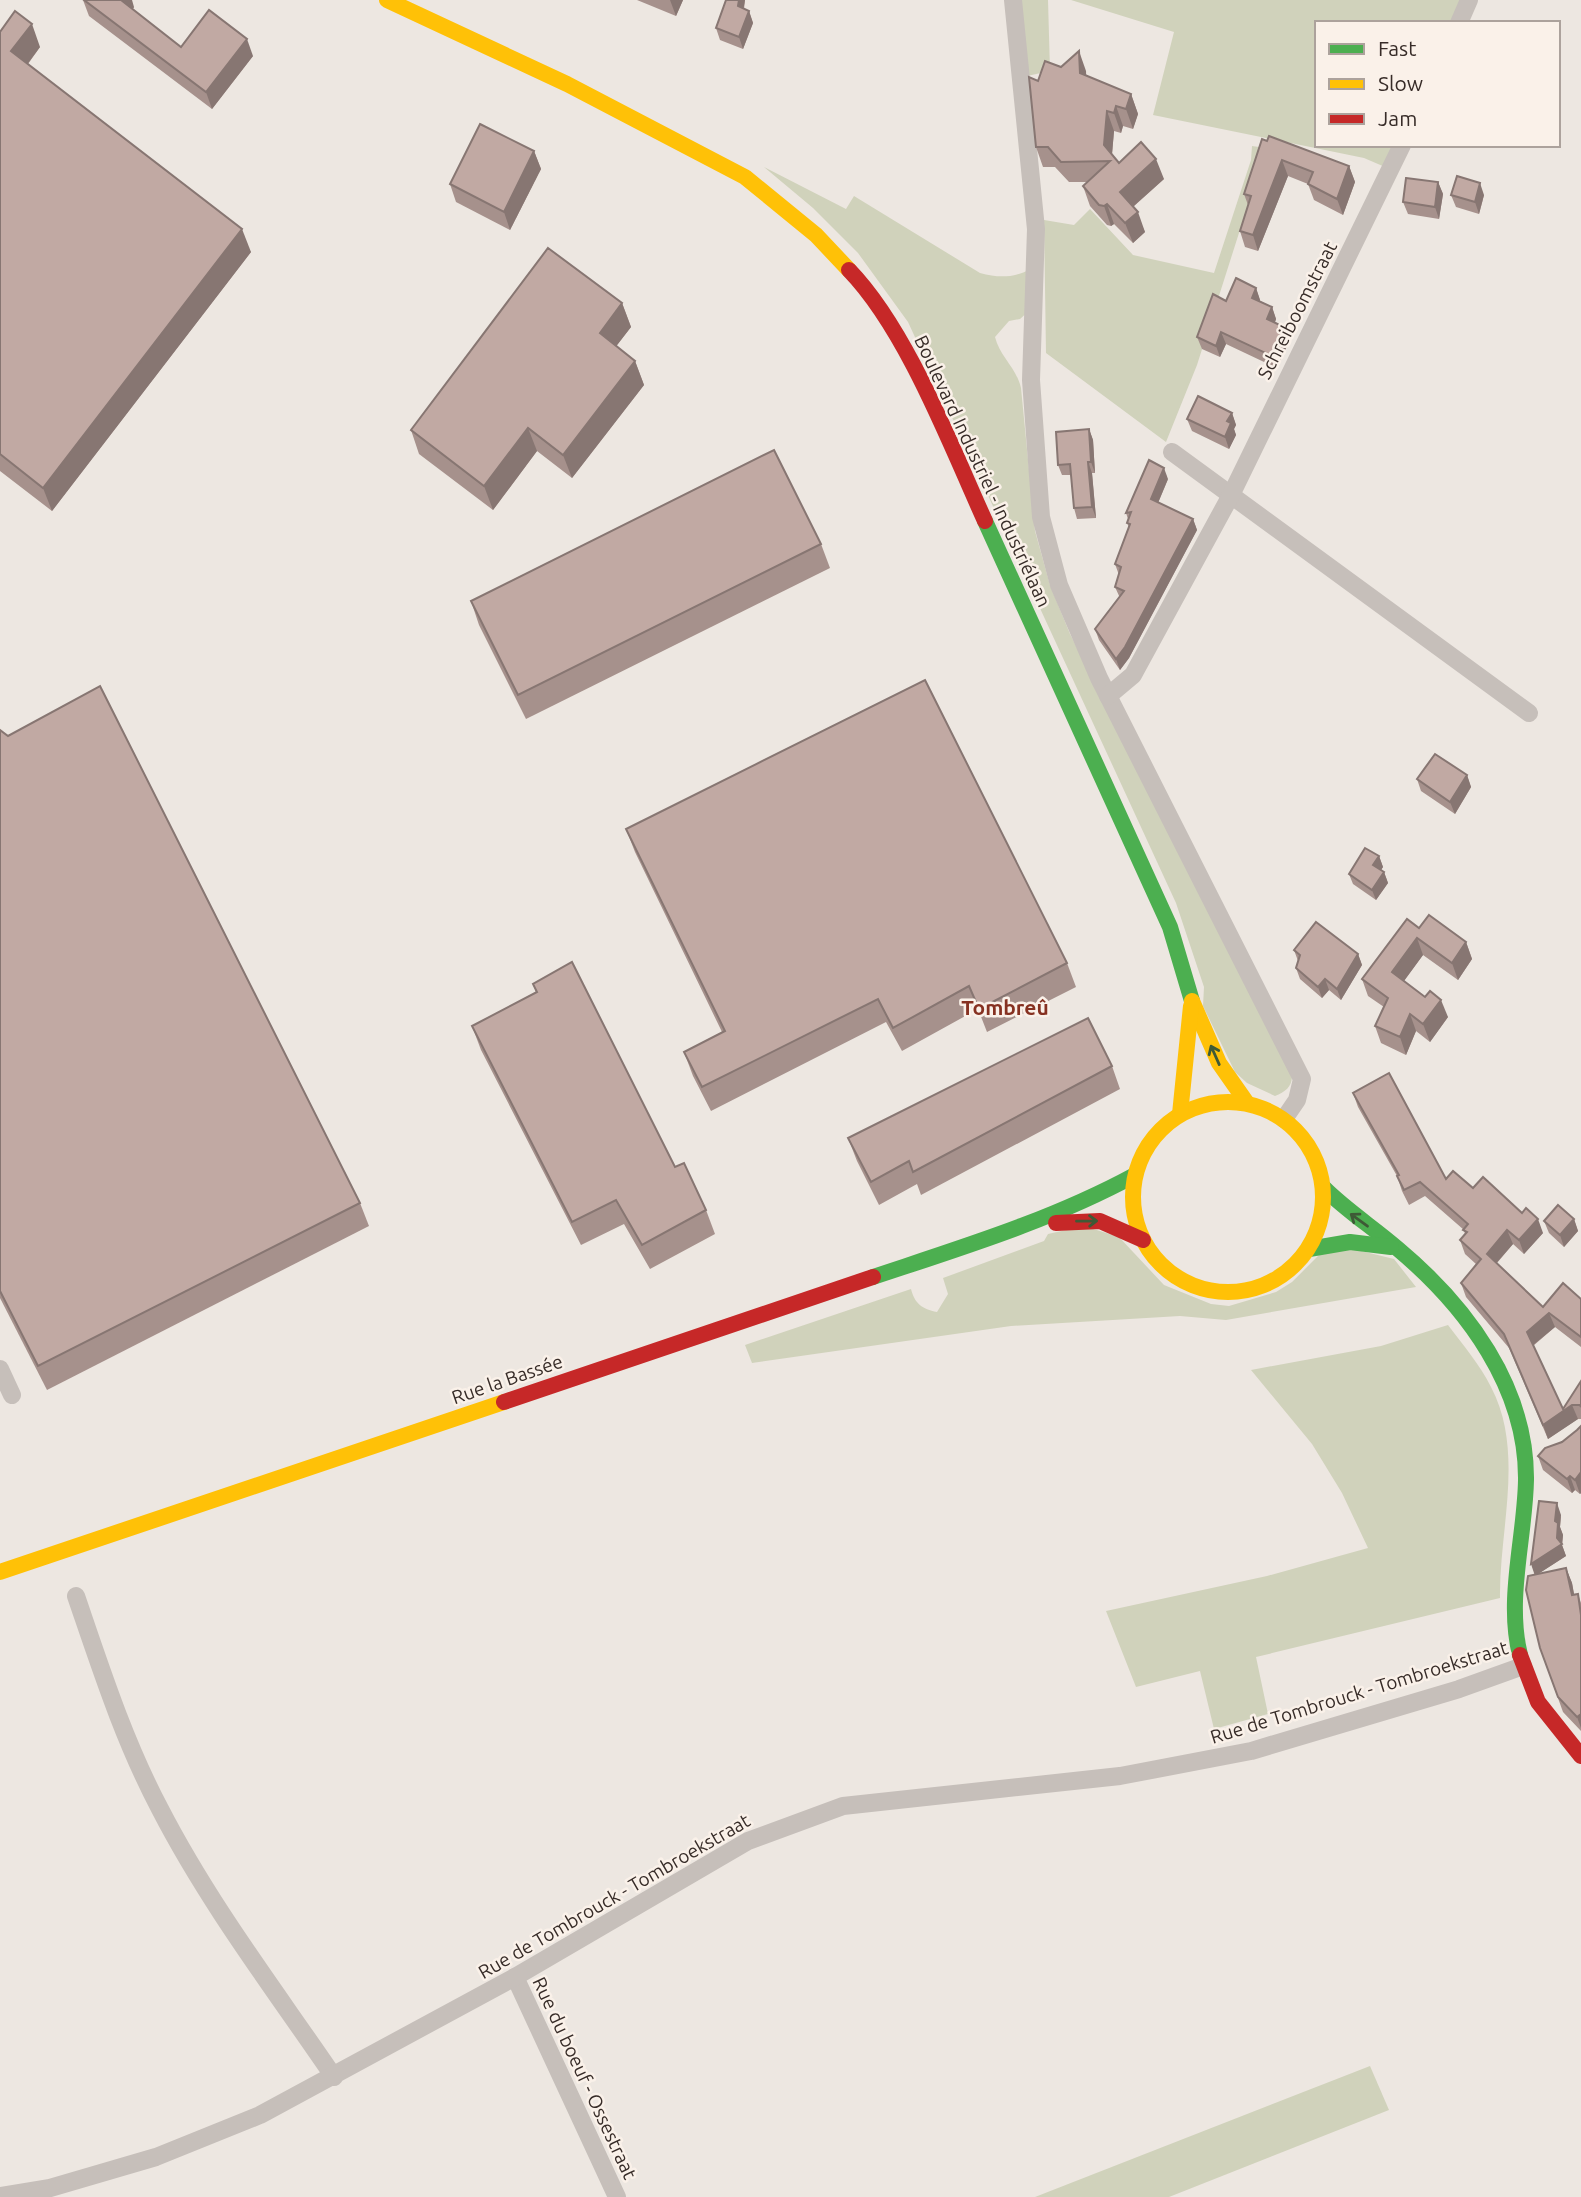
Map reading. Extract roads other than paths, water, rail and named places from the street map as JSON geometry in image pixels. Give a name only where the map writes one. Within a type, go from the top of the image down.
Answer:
[{"type":"main road","name":"Boulevard Industriel - Industriélaan","points":[[387,0],[567,84],[745,177],[816,235],[863,284],[909,358],[948,439],[1170,927],[1192,1002],[1219,1065],[1247,1103]]},
{"type":"main road","name":"Boulevard Industriel - Industriélaan","points":[[1180,1114],[1192,1002]]},
{"type":"main road","points":[[1247,1103],[1284,1119],[1309,1145],[1319,1166],[1324,1188],[1322,1220],[1309,1249],[1279,1279],[1247,1291],[1222,1293],[1204,1290],[1175,1276],[1158,1262],[1143,1240],[1133,1205],[1135,1175],[1149,1143],[1180,1114],[1205,1104],[1247,1103]]},
{"type":"main road","name":"Rue la Bassée","points":[[0,1572],[1027,1225],[1085,1202],[1135,1175]]},
{"type":"main road","points":[[1324,1188],[1348,1213],[1398,1249],[1465,1323],[1501,1373],[1517,1412],[1525,1453],[1526,1480],[1514,1605],[1523,1666],[1538,1701],[1581,1756]]},
{"type":"main road","name":"Rue la Bassée","points":[[1027,1225],[1100,1221],[1143,1240]]},
{"type":"main road","points":[[1309,1249],[1338,1241],[1360,1241],[1398,1249]]},
{"type":"street","points":[[1013,0],[1036,229],[1031,380],[1041,517],[1059,585],[1108,696],[1302,1079],[1297,1101],[1284,1119]]},
{"type":"street","points":[[1460,21],[1469,0]]},
{"type":"street","name":"Schreiboomstraat","points":[[1108,696],[1133,675],[1231,495],[1401,147]]},
{"type":"street","points":[[1172,452],[1529,713]]},
{"type":"street","points":[[0,1369],[12,1395]]},
{"type":"street","points":[[1525,1453],[1544,1454]]},
{"type":"street","points":[[76,1596],[132,1752],[160,1809],[201,1884],[334,2077]]},
{"type":"street","name":"Rue de Tombrouck - Tombroekstraat","points":[[0,2196],[50,2188],[156,2157],[260,2115],[515,1977],[748,1841],[843,1806],[1120,1776],[1251,1751],[1459,1689],[1523,1666]]},
{"type":"street","name":"Rue du boeuf - Ossestraat","points":[[515,1977],[617,2197]]},
{"type":"district","name":"Tombreû","points":[[1005,1007]]}]
